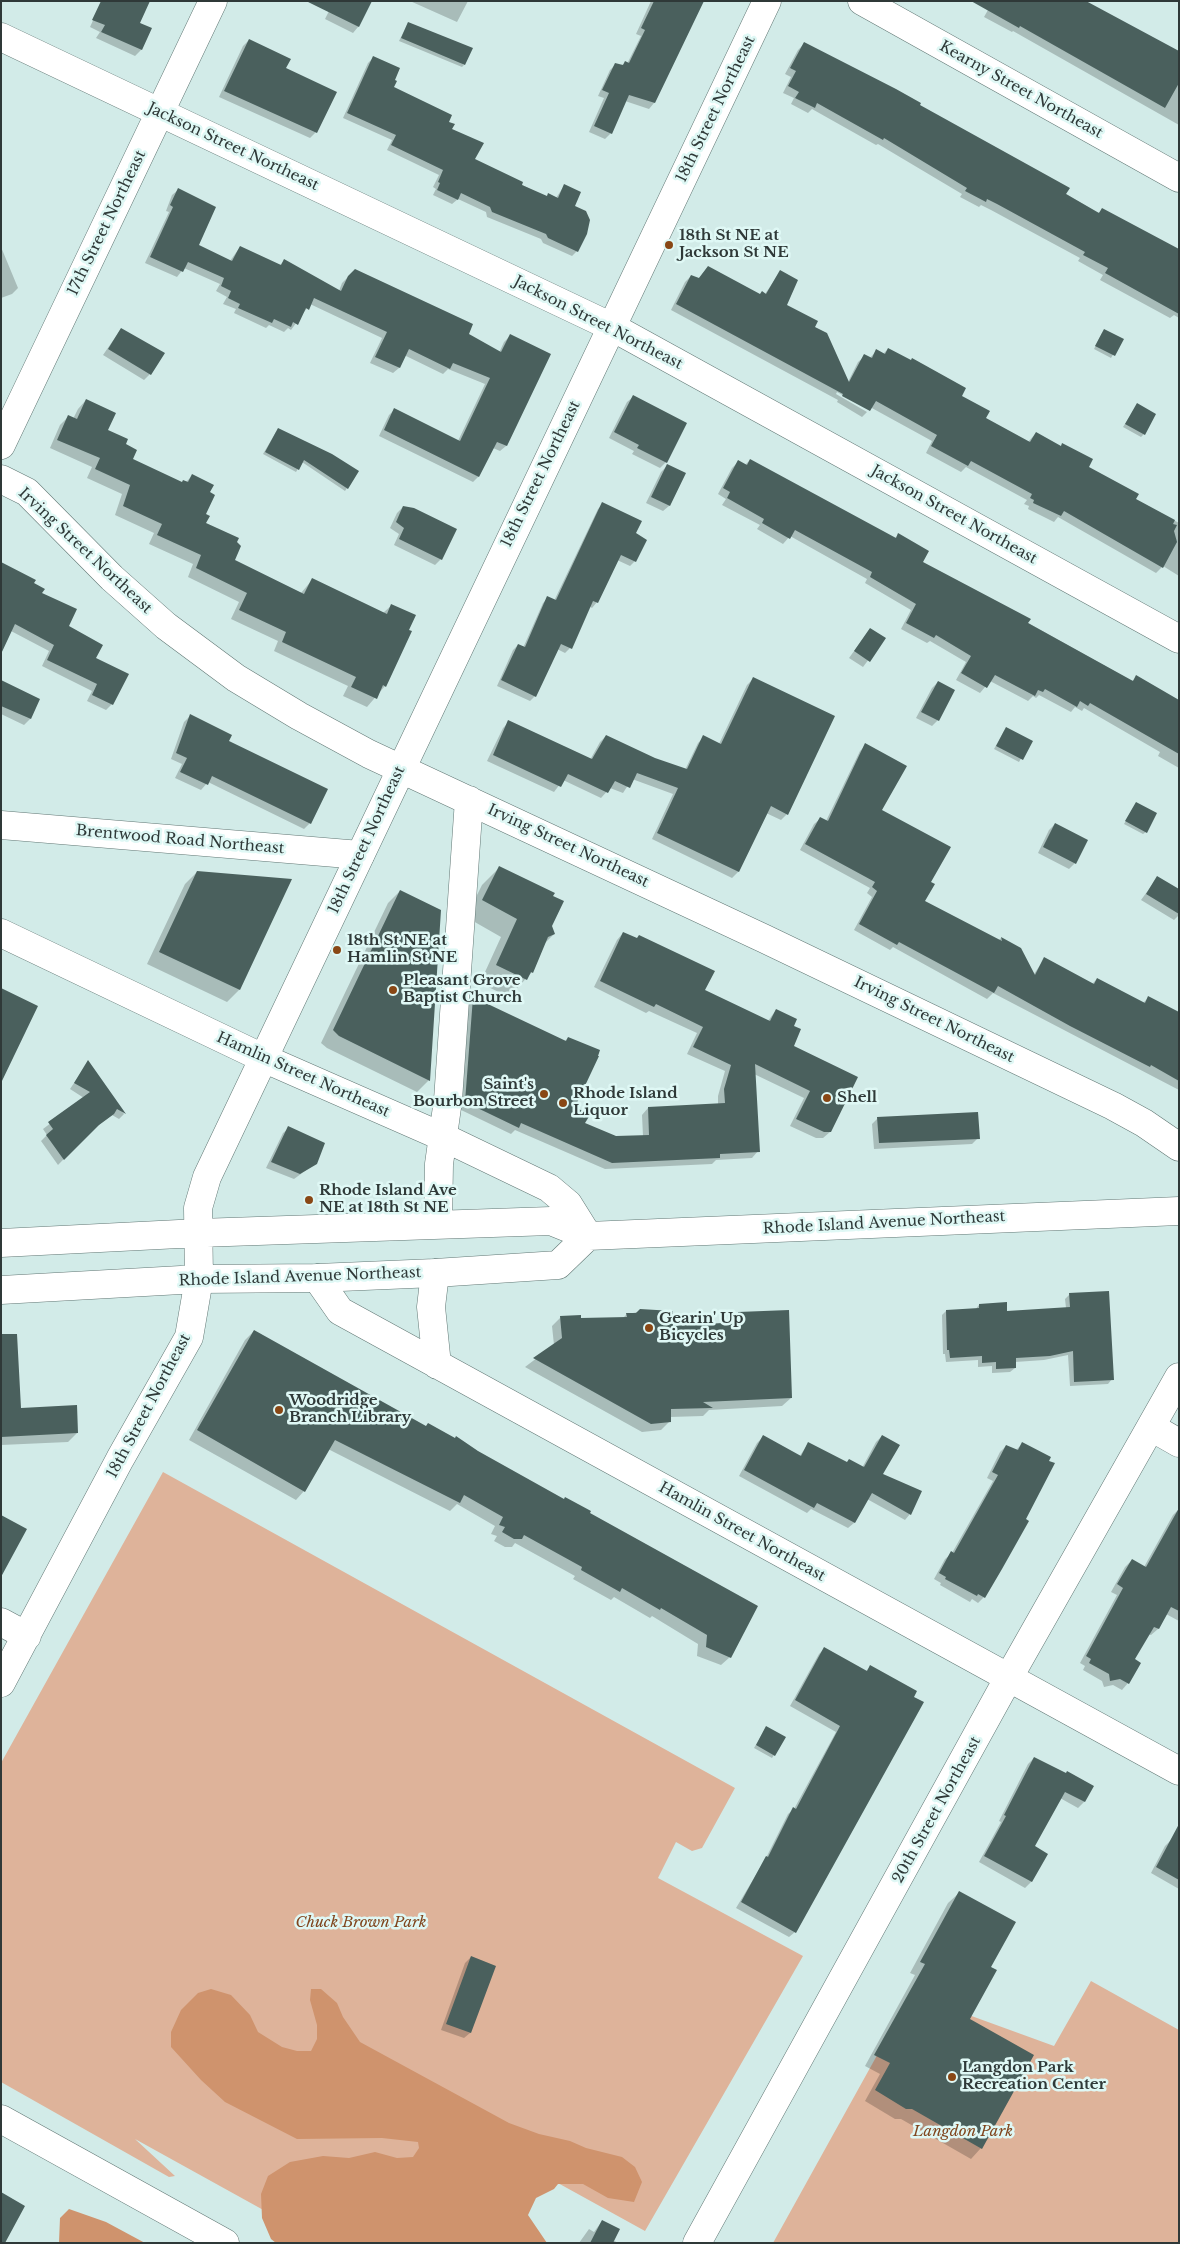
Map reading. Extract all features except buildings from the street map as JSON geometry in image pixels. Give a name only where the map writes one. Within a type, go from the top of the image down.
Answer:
[{"type":"street","name":"17th Street Northeast","points":[[1,445],[213,1]]},
{"type":"street","name":"18th Street Northeast","points":[[1,1682],[120,1459],[189,1337],[199,1279],[198,1208],[207,1177],[767,1]]},
{"type":"street","name":"Kearny Street Northeast","points":[[862,1],[1179,178]]},
{"type":"street","name":"Jackson Street Northeast","points":[[1,37],[612,327],[1179,640]]},
{"type":"street","name":"Irving Street Northeast","points":[[1,479],[27,492],[112,578],[166,626],[217,665],[299,716],[401,768],[1113,1106],[1144,1123],[1179,1147]]},
{"type":"street","points":[[438,1223],[439,1164],[448,1100],[470,800]]},
{"type":"street","name":"Brentwood Road Northeast","points":[[1,825],[360,855]]},
{"type":"street","name":"Hamlin Street Northeast","points":[[1,933],[263,1058],[443,1137],[549,1188],[568,1204],[588,1236]]},
{"type":"street","name":"Rhode Island Avenue Northeast","points":[[1,1243],[438,1223],[551,1221],[588,1236],[1179,1211]]},
{"type":"street","name":"Rhode Island Avenue Northeast","points":[[1,1290],[199,1279],[317,1278],[435,1273],[558,1264],[588,1236]]},
{"type":"street","points":[[435,1273],[431,1307],[437,1365]]},
{"type":"street","name":"Hamlin Street Northeast","points":[[317,1278],[340,1311],[1179,1771]]},
{"type":"street","name":"20th Street Northeast","points":[[697,2243],[1009,1677],[1179,1378]]},
{"type":"street","points":[[1151,1427],[1179,1443]]},
{"type":"street","points":[[1,1622],[27,1636]]},
{"type":"street","points":[[1,2119],[225,2243]]},
{"type":"green space","name":"Chuck Brown Park","points":[[163,1472],[735,1788],[702,1848],[692,1851],[676,1842],[658,1878],[803,1956],[645,2231],[547,2177],[323,2243],[135,2139],[175,2176],[169,2177],[1,2082],[1,1763]]},
{"type":"green space","name":"Langdon Park","points":[[1091,1981],[1179,2030],[1179,2243],[773,2243],[911,1994],[1054,2046]]},
{"type":"shaded area","points":[[211,1989],[231,1995],[250,2015],[258,2032],[282,2047],[297,2051],[311,2051],[317,2039],[317,2025],[310,2000],[311,1989],[321,1989],[337,2003],[343,2017],[360,2042],[509,2123],[539,2134],[570,2141],[586,2148],[622,2157],[635,2167],[642,2182],[634,2202],[608,2198],[583,2184],[558,2184],[554,2189],[536,2198],[528,2215],[547,2243],[276,2243],[271,2239],[262,2218],[261,2194],[268,2176],[290,2162],[323,2156],[349,2158],[375,2152],[397,2158],[413,2157],[419,2148],[418,2142],[382,2138],[297,2139],[225,2102],[201,2080],[171,2047],[171,2032],[181,2010],[198,1993]]},
{"type":"shaded area","points":[[69,2209],[106,2222],[145,2243],[59,2243],[60,2218]]},
{"type":"place","name":"18th St NE at Jackson St NE","points":[[669,245]]},
{"type":"place","name":"18th St NE at Hamlin St NE","points":[[337,950]]},
{"type":"place","name":"Pleasant Grove Baptist Church","points":[[393,990]]},
{"type":"place","name":"Saint's Bourbon Street","points":[[544,1094]]},
{"type":"place","name":"Shell","points":[[827,1098]]},
{"type":"place","name":"Rhode Island Liquor","points":[[563,1103]]},
{"type":"place","name":"Rhode Island Ave NE at 18th St NE","points":[[309,1200]]},
{"type":"place","name":"Gearin' Up Bicycles","points":[[649,1328]]},
{"type":"place","name":"Woodridge Branch Library","points":[[279,1410]]},
{"type":"place","name":"Langdon Park Recreation Center","points":[[952,2077]]}]
